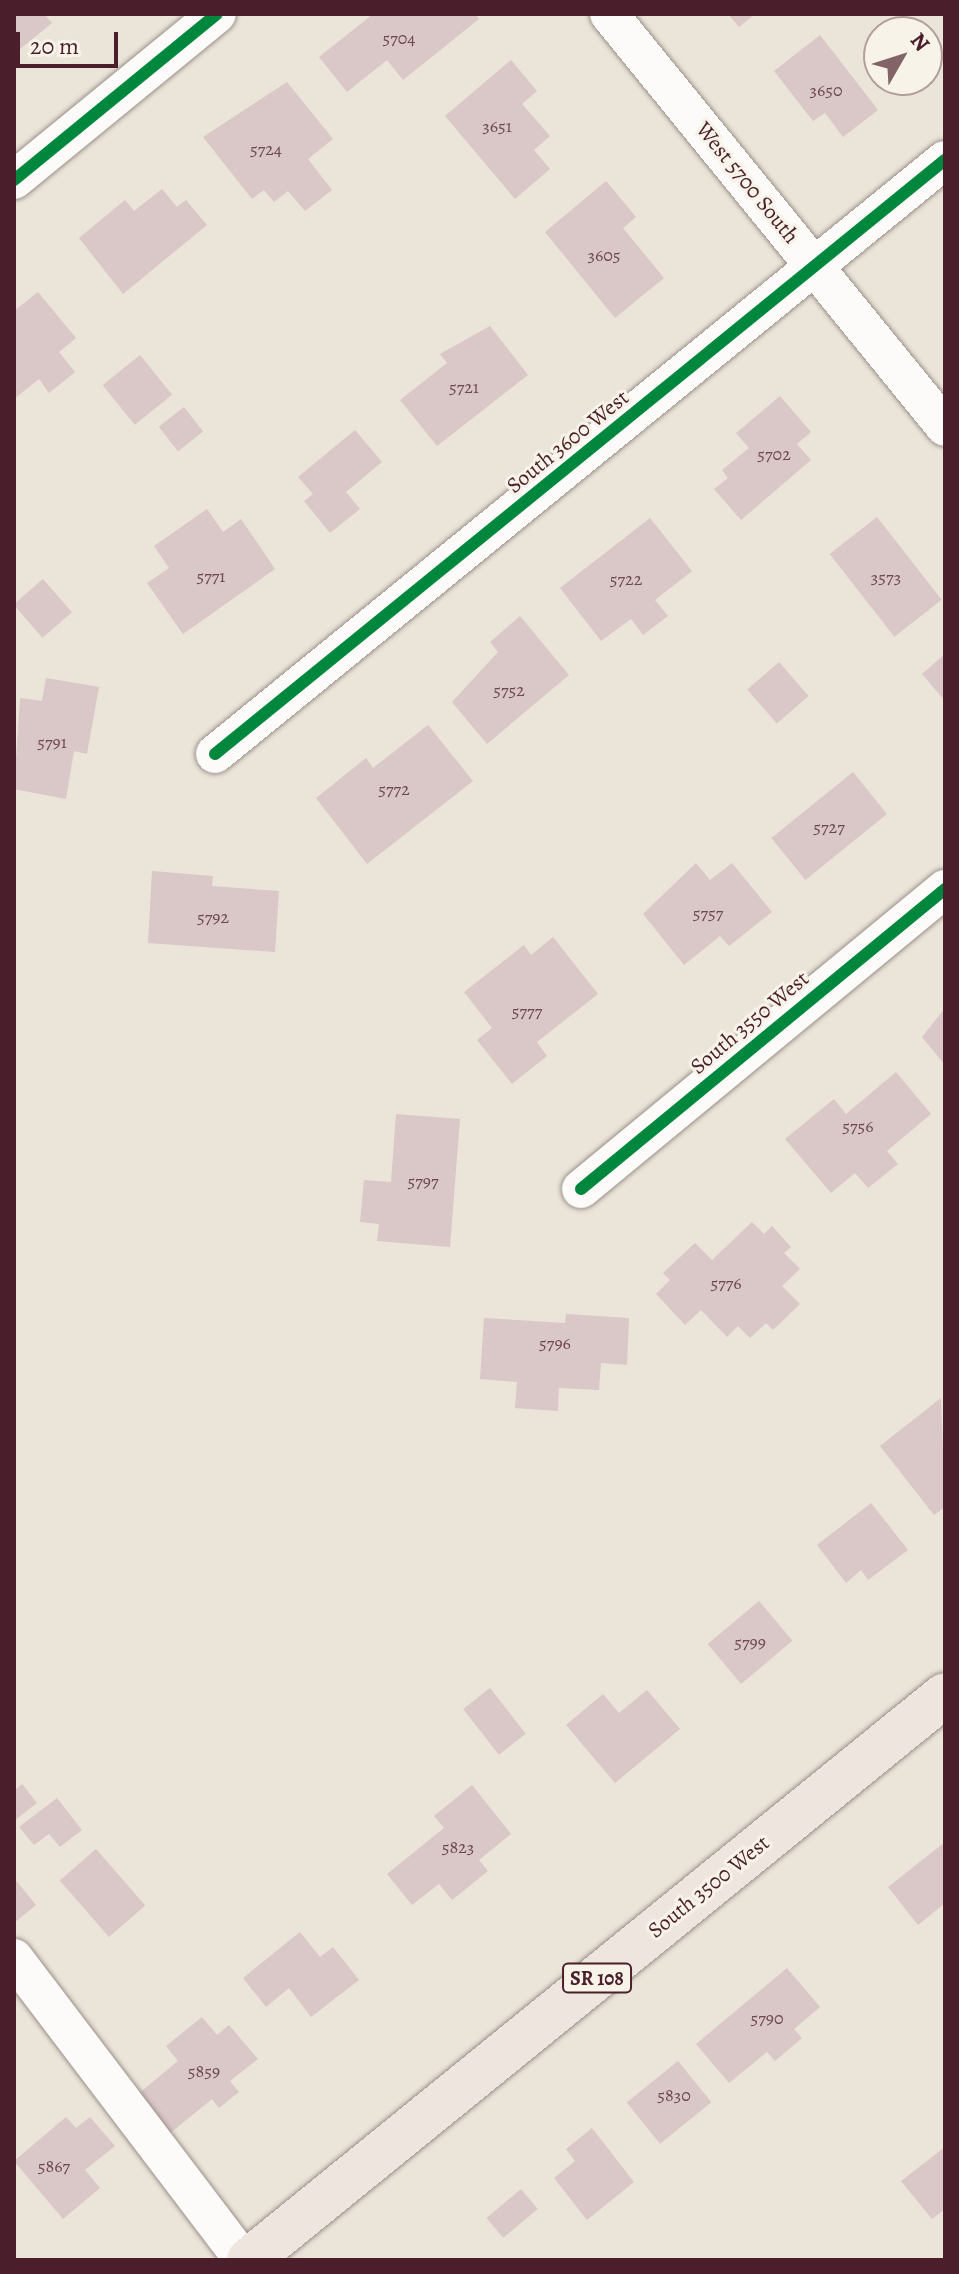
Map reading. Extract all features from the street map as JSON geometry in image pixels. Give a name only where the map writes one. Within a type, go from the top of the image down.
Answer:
[{"type":"main road","name":"South 3500 West","points":[[246,2260],[945,1695]]},
{"type":"street","points":[[14,180],[217,14]]},
{"type":"street","name":"West 5700 South","points":[[609,14],[945,427]]},
{"type":"street","name":"South 3600 West","points":[[215,754],[945,160]]},
{"type":"street","name":"South 3550 West","points":[[581,1189],[945,889]]},
{"type":"street","points":[[14,1958],[246,2260]]},
{"type":"building","points":[[14,14],[44,14],[52,23],[14,54]]},
{"type":"building","points":[[373,14],[475,14],[479,19],[403,80],[387,60],[347,92],[319,57]]},
{"type":"building","points":[[728,14],[755,14],[739,27]]},
{"type":"building","points":[[820,35],[863,91],[863,96],[867,96],[878,110],[843,137],[825,113],[813,121],[774,71]]},
{"type":"building","points":[[511,60],[537,91],[522,104],[550,136],[534,150],[550,169],[515,199],[445,116]]},
{"type":"building","points":[[287,82],[333,139],[308,159],[332,190],[305,211],[288,191],[274,202],[264,190],[252,199],[203,137]]},
{"type":"building","points":[[606,181],[636,217],[623,228],[664,278],[615,318],[545,232]]},
{"type":"building","points":[[162,189],[177,207],[186,200],[207,225],[123,294],[79,238],[125,200],[134,211]]},
{"type":"building","points":[[38,292],[76,338],[59,352],[75,372],[49,393],[39,379],[14,399],[14,311]]},
{"type":"building","points":[[490,326],[528,375],[437,446],[400,400],[447,363],[440,354]]},
{"type":"building","points":[[140,355],[172,395],[135,425],[103,385]]},
{"type":"building","points":[[780,396],[811,432],[797,444],[811,460],[741,520],[714,489],[728,478],[722,470],[749,448],[736,433]]},
{"type":"building","points":[[184,407],[203,431],[178,451],[159,427]]},
{"type":"building","points":[[355,430],[382,462],[346,492],[360,509],[330,533],[304,501],[313,494],[298,477]]},
{"type":"building","points":[[207,509],[223,532],[241,519],[275,569],[183,634],[147,583],[169,568],[154,546]]},
{"type":"building","points":[[877,517],[942,600],[894,637],[830,554]]},
{"type":"building","points":[[650,518],[692,571],[655,600],[668,616],[643,635],[631,619],[601,641],[560,588]]},
{"type":"building","points":[[43,579],[72,612],[42,638],[14,604]]},
{"type":"building","points":[[520,616],[569,675],[487,744],[452,702],[498,652],[490,642]]},
{"type":"building","points":[[945,654],[945,701],[922,674]]},
{"type":"building","points":[[779,662],[809,696],[777,724],[747,690]]},
{"type":"building","points":[[46,678],[99,687],[87,754],[74,751],[66,799],[14,789],[20,698],[42,701]]},
{"type":"building","points":[[428,725],[473,781],[367,864],[316,798],[366,758],[373,768]]},
{"type":"building","points":[[853,772],[887,814],[805,880],[771,838]]},
{"type":"building","points":[[696,863],[710,880],[732,863],[772,912],[729,946],[720,936],[684,965],[643,914]]},
{"type":"building","points":[[152,871],[213,876],[212,886],[279,891],[275,952],[148,943]]},
{"type":"building","points":[[553,937],[598,994],[537,1042],[547,1056],[512,1084],[477,1040],[492,1028],[464,992],[524,945],[531,955]]},
{"type":"building","points":[[945,1008],[945,1065],[922,1037]]},
{"type":"building","points":[[896,1072],[931,1114],[887,1151],[898,1164],[868,1188],[855,1173],[831,1193],[785,1139],[834,1099],[846,1114]]},
{"type":"building","points":[[396,1114],[460,1119],[450,1247],[377,1241],[379,1224],[360,1222],[364,1180],[391,1182]]},
{"type":"building","points":[[752,1222],[764,1234],[772,1226],[791,1247],[784,1253],[800,1269],[782,1286],[800,1304],[773,1330],[766,1323],[750,1338],[738,1326],[727,1337],[701,1310],[685,1325],[656,1294],[670,1280],[663,1273],[695,1243],[712,1260]]},
{"type":"building","points":[[566,1314],[629,1318],[627,1365],[601,1363],[599,1390],[559,1388],[558,1411],[515,1408],[517,1382],[480,1379],[484,1318],[565,1323]]},
{"type":"building","points":[[941,1398],[945,1507],[934,1515],[880,1446]]},
{"type":"building","points":[[871,1503],[908,1550],[868,1580],[861,1570],[846,1583],[817,1545]]},
{"type":"building","points":[[759,1601],[792,1641],[741,1684],[708,1644]]},
{"type":"building","points":[[490,1688],[526,1734],[499,1755],[463,1709]]},
{"type":"building","points":[[647,1690],[680,1729],[615,1783],[566,1725],[603,1694],[619,1713]]},
{"type":"building","points":[[22,1784],[37,1803],[14,1821],[14,1791]]},
{"type":"building","points":[[472,1785],[511,1834],[479,1860],[488,1871],[452,1900],[439,1884],[412,1905],[387,1874],[444,1828],[434,1816]]},
{"type":"building","points":[[57,1798],[82,1830],[60,1847],[49,1834],[34,1845],[19,1827]]},
{"type":"building","points":[[945,1842],[945,1903],[918,1925],[888,1887]]},
{"type":"building","points":[[96,1849],[145,1906],[109,1937],[60,1880]]},
{"type":"building","points":[[14,1878],[36,1905],[14,1923]]},
{"type":"building","points":[[300,1932],[320,1957],[333,1947],[359,1980],[311,2017],[289,1988],[266,2007],[243,1978]]},
{"type":"building","points":[[787,1968],[820,2007],[794,2029],[802,2038],[775,2061],[767,2052],[729,2083],[696,2044]]},
{"type":"building","points":[[202,2017],[217,2035],[229,2025],[258,2059],[230,2081],[239,2092],[219,2108],[212,2099],[169,2134],[138,2094],[178,2061],[166,2046]]},
{"type":"building","points":[[678,2061],[711,2102],[660,2144],[627,2103]]},
{"type":"building","points":[[66,2117],[76,2128],[90,2117],[115,2146],[85,2170],[100,2188],[63,2219],[14,2161]]},
{"type":"building","points":[[592,2128],[634,2182],[587,2220],[554,2178],[575,2161],[566,2149]]},
{"type":"building","points":[[945,2147],[945,2209],[932,2219],[901,2181]]},
{"type":"building","points":[[521,2189],[538,2209],[503,2238],[487,2218]]},
{"type":"cycle path","points":[[14,180],[217,14]]},
{"type":"cycle path","points":[[215,754],[945,160]]},
{"type":"cycle path","points":[[581,1189],[945,889]]}]
